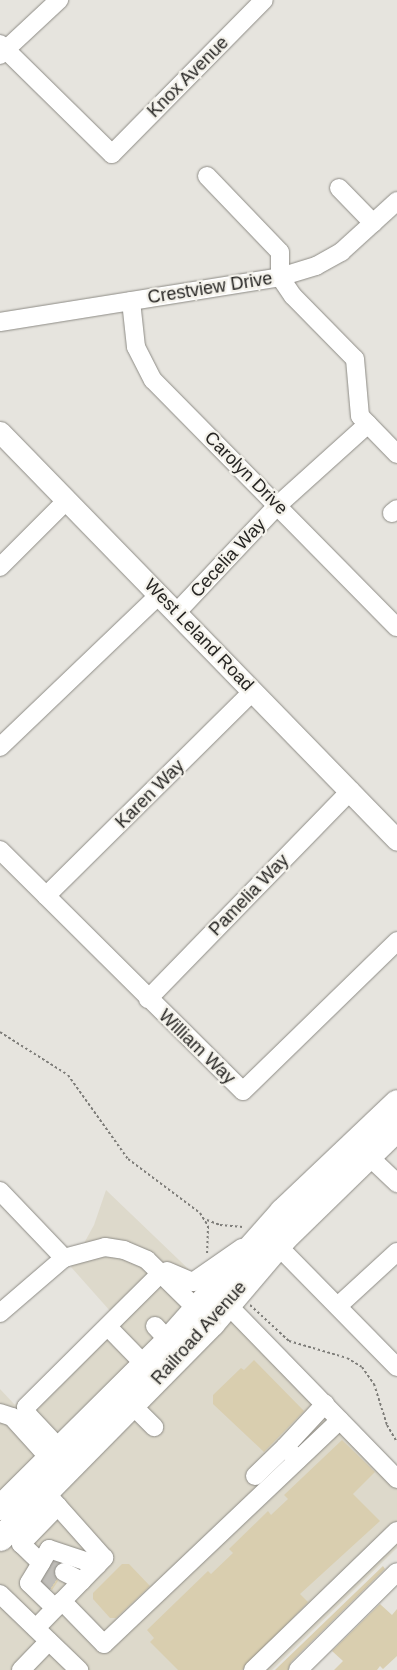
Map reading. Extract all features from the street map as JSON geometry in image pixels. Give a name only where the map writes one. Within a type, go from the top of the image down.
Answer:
[{"type":"highway","name":"Railroad Avenue","points":[[361,1150],[397,1102]]},
{"type":"highway","name":"Railroad Avenue","points":[[0,1538],[52,1499],[133,1406],[259,1238],[282,1211],[361,1150],[395,1134]]},
{"type":"highway","name":"Railroad Avenue","points":[[0,1507],[144,1364],[162,1333],[214,1300]]},
{"type":"main road","name":"West Leland Road","points":[[0,432],[351,790],[397,840]]},
{"type":"street","points":[[2,50],[59,0]]},
{"type":"street","name":"Knox Avenue","points":[[2,50],[112,154],[264,0]]},
{"type":"street","points":[[207,176],[280,252],[280,277],[293,296],[355,359],[360,416],[397,454]]},
{"type":"street","points":[[339,188],[373,223]]},
{"type":"street","name":"Crestview Drive","points":[[0,322],[280,277],[316,266],[341,252],[396,205]]},
{"type":"street","name":"Carolyn Drive","points":[[131,300],[136,347],[153,380],[397,627]]},
{"type":"street","name":"Cecelia Way","points":[[177,612],[278,505],[368,424]]},
{"type":"street","points":[[0,567],[67,500]]},
{"type":"street","points":[[0,747],[160,594]]},
{"type":"street","name":"Karen Way","points":[[46,896],[254,691]]},
{"type":"street","name":"Pamelia Way","points":[[148,999],[351,790]]},
{"type":"street","name":"William Way","points":[[0,850],[148,999],[243,1091],[397,941]]},
{"type":"street","points":[[361,1150],[397,1183]]},
{"type":"street","points":[[0,1191],[64,1258]]},
{"type":"street","points":[[214,1300],[225,1257],[259,1238],[338,1306],[397,1367]]},
{"type":"street","points":[[0,1313],[64,1258],[105,1247],[124,1250],[186,1281],[194,1282],[325,1404],[397,1479]]},
{"type":"street","points":[[338,1306],[397,1252]]},
{"type":"street","points":[[147,1260],[161,1273],[214,1300]]},
{"type":"street","points":[[54,1453],[28,1415],[26,1407],[161,1273]]},
{"type":"street","points":[[108,1327],[144,1364]]},
{"type":"street","points":[[255,1476],[325,1404]]},
{"type":"street","points":[[133,1406],[154,1427]]},
{"type":"street","points":[[0,1413],[12,1417],[54,1453]]},
{"type":"street","points":[[97,1565],[49,1549],[41,1567],[29,1583],[60,1593],[104,1644],[340,1420]]},
{"type":"street","points":[[285,1447],[298,1460]]},
{"type":"street","points":[[36,1628],[60,1593],[82,1581],[104,1558],[52,1499],[21,1544],[41,1567]]},
{"type":"street","points":[[253,1670],[397,1531]]},
{"type":"street","points":[[298,1670],[397,1572]]},
{"type":"street","points":[[0,1594],[78,1670]]},
{"type":"street","points":[[21,1670],[49,1641]]},
{"type":"path","points":[[0,1032],[68,1075],[128,1159],[179,1194],[214,1224],[259,1238]]},
{"type":"path","points":[[205,1218],[208,1226],[206,1266],[201,1270],[214,1300],[248,1303],[294,1343],[347,1358],[362,1367],[374,1384],[387,1425],[397,1442]]},
{"type":"shaded area","points":[[106,1190],[397,1469],[397,1548],[272,1670],[0,1670],[0,1389],[15,1405],[111,1312],[71,1267],[94,1225]]},
{"type":"building","points":[[254,1360],[304,1411],[264,1452],[213,1404],[213,1395],[241,1368],[244,1370]]},
{"type":"building","points":[[342,1440],[375,1472],[353,1494],[380,1521],[300,1594],[308,1602],[242,1670],[178,1670],[150,1642],[154,1638],[147,1630],[208,1571],[211,1574],[233,1553],[229,1549],[268,1511],[271,1515],[288,1499],[284,1495]]},
{"type":"building","points":[[54,1562],[58,1563],[53,1572],[58,1581],[52,1590],[42,1581]]},
{"type":"building","points":[[122,1564],[129,1564],[150,1586],[116,1618],[110,1618],[93,1599],[93,1593]]},
{"type":"building","points":[[383,1566],[385,1569],[291,1662],[288,1670],[275,1670]]},
{"type":"building","points":[[380,1604],[392,1615],[397,1609],[397,1656],[383,1669],[380,1666],[377,1670],[334,1670],[343,1661],[332,1651]]},
{"type":"tunnel","points":[[47,1562],[64,1572]]},
{"type":"tunnel","points":[[38,1575],[55,1586]]}]
